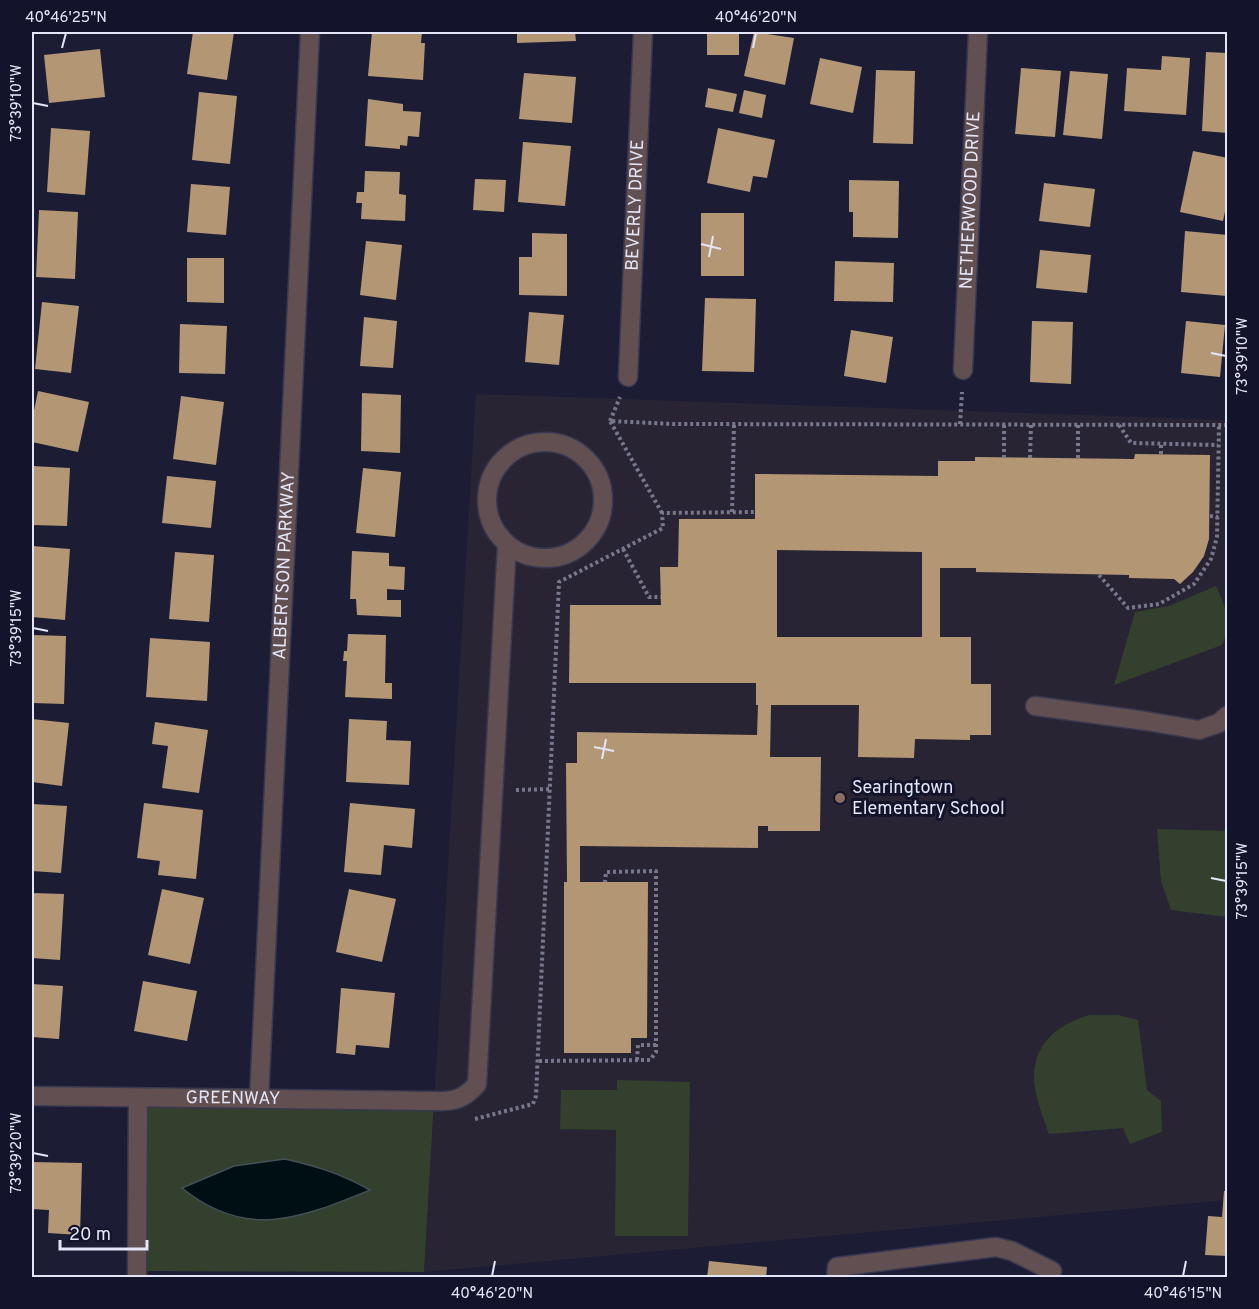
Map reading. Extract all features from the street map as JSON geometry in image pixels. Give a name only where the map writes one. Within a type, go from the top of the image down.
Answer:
[{"type":"street","name":"ALBERTSON PARKWAY","points":[[259,1099],[310,32]]},
{"type":"street","name":"BEVERLY DRIVE","points":[[628,376],[643,32]]},
{"type":"street","name":"NETHERWOOD DRIVE","points":[[963,370],[978,32]]},
{"type":"street","points":[[548,442],[558,444],[567,446],[584,456],[596,471],[603,488],[604,508],[598,526],[587,542],[572,553],[553,559],[534,558],[516,552],[507,544],[491,523],[487,504],[489,484],[498,467],[511,453],[529,444],[548,442]]},
{"type":"street","name":"GREENWAY","points":[[32,1096],[448,1101],[467,1095],[477,1084],[507,544]]},
{"type":"street","points":[[1035,706],[1199,730],[1219,723],[1227,715]]},
{"type":"street","points":[[137,1278],[138,1098]]},
{"type":"street","points":[[837,1272],[996,1247],[1012,1251],[1052,1271]]},
{"type":"path","points":[[960,424],[963,370]]},
{"type":"path","points":[[464,1121],[533,1104],[536,1096],[559,582],[663,528],[662,513],[610,421],[674,424],[1227,425]]},
{"type":"path","points":[[732,512],[734,424]]},
{"type":"path","points":[[1004,424],[1004,458]]},
{"type":"path","points":[[1099,574],[1128,608],[1158,604],[1194,584],[1211,559],[1218,537],[1219,424]]},
{"type":"path","points":[[1030,458],[1031,425]]},
{"type":"path","points":[[1078,425],[1078,459]]},
{"type":"path","points":[[1119,425],[1131,443],[1218,445]]},
{"type":"path","points":[[1161,444],[1161,454]]},
{"type":"path","points":[[662,513],[755,512]]},
{"type":"path","points":[[1210,516],[1218,517]]},
{"type":"path","points":[[623,549],[650,597],[661,597]]},
{"type":"path","points":[[494,791],[551,789]]},
{"type":"path","points":[[539,1061],[650,1060],[656,1052],[656,871],[606,872],[605,882]]},
{"type":"path","points":[[637,1060],[638,1046],[656,1045]]},
{"type":"shaded area","name":"Searingtown Elementary School","points":[[476,394],[1227,420],[1227,1200],[424,1272]]},
{"type":"shaded area","points":[[285,1159],[329,1171],[370,1190],[297,1216],[252,1219],[229,1215],[206,1204],[182,1188],[234,1166]]},
{"type":"green space","points":[[1216,586],[1225,608],[1227,622],[1222,645],[1114,685],[1135,612],[1169,606]]},
{"type":"green space","points":[[1157,829],[1227,831],[1227,917],[1171,910],[1161,881]]},
{"type":"green space","points":[[1090,1015],[1118,1015],[1138,1020],[1147,1090],[1161,1101],[1162,1132],[1130,1144],[1123,1128],[1049,1134],[1035,1089],[1036,1062],[1046,1041],[1055,1032],[1077,1019]]},
{"type":"green space","points":[[617,1080],[690,1082],[688,1236],[615,1236],[616,1130],[560,1129],[561,1090],[617,1090]]},
{"type":"green space","points":[[138,1098],[434,1101],[424,1272],[137,1271]]},
{"type":"building","points":[[193,32],[234,32],[227,80],[187,74]]},
{"type":"building","points":[[372,32],[422,32],[421,43],[425,43],[423,80],[368,76]]},
{"type":"building","points":[[517,32],[575,32],[576,41],[517,43]]},
{"type":"building","points":[[707,32],[739,32],[739,55],[707,55]]},
{"type":"building","points":[[754,32],[794,38],[785,85],[744,76]]},
{"type":"building","points":[[100,49],[105,97],[49,103],[44,55]]},
{"type":"building","points":[[1206,52],[1228,53],[1228,133],[1202,131]]},
{"type":"building","points":[[1162,56],[1190,58],[1186,115],[1124,111],[1127,68],[1161,70]]},
{"type":"building","points":[[820,58],[862,67],[853,113],[810,104]]},
{"type":"building","points":[[1021,68],[1061,71],[1055,137],[1015,134]]},
{"type":"building","points":[[876,70],[915,71],[913,144],[873,143]]},
{"type":"building","points":[[1070,71],[1108,74],[1102,139],[1063,135]]},
{"type":"building","points":[[524,73],[576,77],[572,123],[519,119]]},
{"type":"building","points":[[708,88],[737,94],[733,112],[705,107]]},
{"type":"building","points":[[744,90],[766,95],[762,118],[739,113]]},
{"type":"building","points":[[199,92],[237,96],[230,164],[192,160]]},
{"type":"building","points":[[368,99],[403,104],[403,111],[421,112],[419,137],[408,136],[407,146],[400,145],[400,149],[365,146]]},
{"type":"building","points":[[51,128],[90,131],[85,195],[47,192]]},
{"type":"building","points":[[718,128],[775,140],[767,178],[753,176],[750,192],[707,183]]},
{"type":"building","points":[[523,142],[571,146],[565,206],[518,202]]},
{"type":"building","points":[[1193,151],[1228,158],[1228,198],[1223,221],[1180,212]]},
{"type":"building","points":[[365,171],[400,172],[399,194],[406,195],[405,221],[361,219],[362,203],[356,203],[357,192],[364,192]]},
{"type":"building","points":[[475,179],[506,180],[504,212],[473,210]]},
{"type":"building","points":[[849,180],[899,181],[898,238],[853,237],[853,212],[849,212]]},
{"type":"building","points":[[1044,183],[1095,189],[1090,227],[1039,221]]},
{"type":"building","points":[[191,184],[230,187],[226,235],[187,232]]},
{"type":"building","points":[[39,210],[78,212],[75,279],[36,277]]},
{"type":"building","points":[[701,213],[744,213],[744,276],[701,276]]},
{"type":"building","points":[[1185,231],[1228,235],[1227,296],[1181,292]]},
{"type":"building","points":[[532,233],[567,234],[567,296],[519,295],[519,257],[532,257]]},
{"type":"building","points":[[366,241],[402,245],[396,300],[360,295]]},
{"type":"building","points":[[1040,250],[1091,255],[1087,293],[1036,288]]},
{"type":"building","points":[[187,258],[224,258],[224,303],[187,302]]},
{"type":"building","points":[[835,261],[894,263],[893,302],[834,301]]},
{"type":"building","points":[[705,298],[756,299],[754,372],[702,371]]},
{"type":"building","points":[[42,302],[79,306],[71,373],[35,369]]},
{"type":"building","points":[[529,312],[564,315],[559,365],[525,362]]},
{"type":"building","points":[[364,317],[397,321],[393,368],[360,366]]},
{"type":"building","points":[[1032,321],[1073,322],[1071,384],[1030,382]]},
{"type":"building","points":[[1186,321],[1225,325],[1220,377],[1181,373]]},
{"type":"building","points":[[180,324],[227,326],[225,374],[179,373]]},
{"type":"building","points":[[851,330],[893,337],[886,383],[844,376]]},
{"type":"building","points":[[38,391],[89,402],[78,452],[32,442],[32,420]]},
{"type":"building","points":[[362,393],[401,395],[400,453],[361,451]]},
{"type":"building","points":[[181,396],[224,402],[216,465],[173,459]]},
{"type":"building","points":[[1135,454],[1210,455],[1209,539],[1204,556],[1193,572],[1180,584],[1174,579],[1129,578],[1129,575],[976,572],[976,568],[940,568],[940,637],[971,637],[971,684],[991,684],[991,735],[970,735],[970,740],[915,739],[914,758],[858,757],[859,705],[771,705],[770,757],[821,757],[820,831],[768,831],[768,826],[758,826],[758,848],[580,846],[580,882],[648,882],[647,1038],[631,1038],[631,1053],[564,1053],[564,882],[567,882],[566,763],[577,763],[577,732],[757,735],[758,705],[756,705],[756,683],[569,683],[570,605],[661,605],[660,567],[678,567],[679,519],[755,519],[755,474],[938,476],[938,461],[975,461],[975,457],[1134,459]],"holes":[[[777,550],[922,552],[922,637],[777,637]]]},
{"type":"building","points":[[32,466],[70,468],[67,526],[32,525]]},
{"type":"building","points":[[363,468],[401,472],[395,537],[356,533]]},
{"type":"building","points":[[167,476],[216,481],[211,528],[162,523]]},
{"type":"building","points":[[32,546],[70,549],[65,620],[32,617]]},
{"type":"building","points":[[352,551],[389,553],[389,566],[405,567],[404,590],[387,589],[387,600],[401,600],[401,617],[357,615],[356,599],[350,599]]},
{"type":"building","points":[[175,552],[214,555],[209,622],[169,619]]},
{"type":"building","points":[[348,634],[386,635],[385,683],[392,683],[392,699],[345,697],[347,661],[343,661],[344,651],[347,651]]},
{"type":"building","points":[[32,635],[66,636],[64,704],[32,703]]},
{"type":"building","points":[[150,638],[210,642],[207,701],[146,697]]},
{"type":"building","points":[[32,719],[69,723],[62,786],[32,782]]},
{"type":"building","points":[[349,719],[387,721],[386,740],[411,741],[409,785],[346,782]]},
{"type":"building","points":[[155,722],[208,730],[199,793],[162,788],[168,746],[152,744]]},
{"type":"building","points":[[144,803],[203,810],[196,879],[158,875],[160,861],[137,858]]},
{"type":"building","points":[[350,803],[415,809],[412,848],[384,845],[381,875],[344,872]]},
{"type":"building","points":[[32,804],[67,806],[61,873],[32,871]]},
{"type":"building","points":[[162,889],[204,898],[190,964],[148,955]]},
{"type":"building","points":[[349,889],[396,899],[382,962],[336,952]]},
{"type":"building","points":[[32,893],[64,894],[60,960],[32,958]]},
{"type":"building","points":[[143,981],[197,991],[187,1041],[134,1031]]},
{"type":"building","points":[[32,984],[63,986],[59,1039],[32,1037]]},
{"type":"building","points":[[341,988],[395,993],[389,1048],[356,1045],[355,1055],[336,1053]]},
{"type":"building","points":[[32,1162],[82,1163],[80,1235],[48,1233],[49,1210],[32,1209]]},
{"type":"building","points":[[1224,1191],[1228,1191],[1228,1256],[1205,1255],[1208,1216],[1222,1217]]},
{"type":"building","points":[[709,1261],[767,1267],[766,1278],[707,1278]]},
{"type":"place","name":"Searingtown Elementary School","points":[[840,798]]}]
